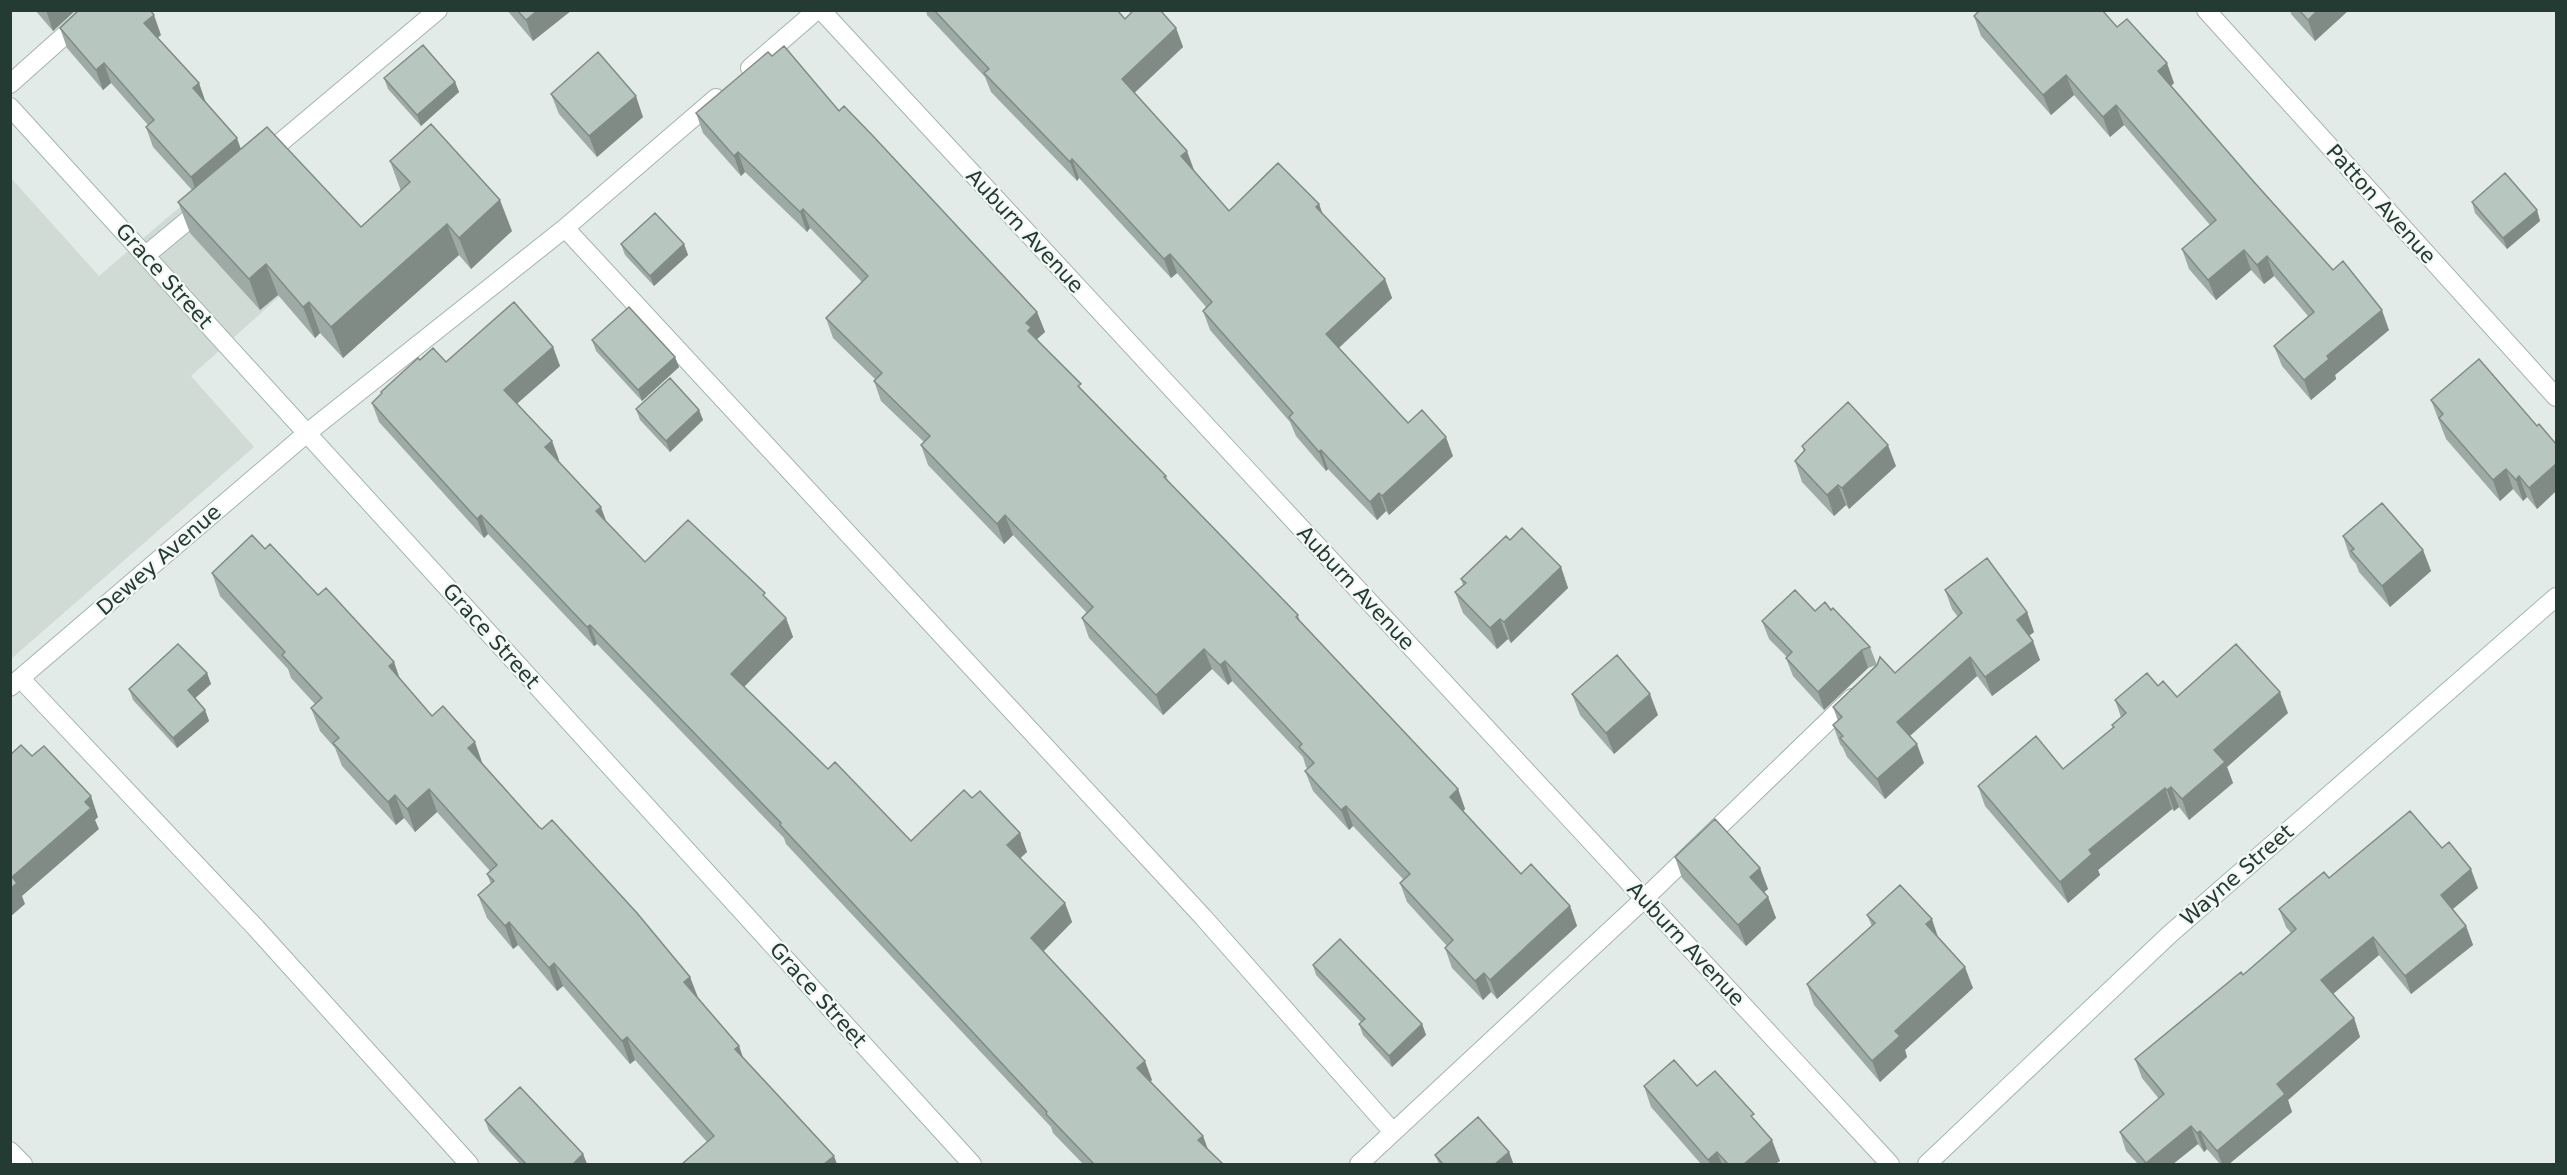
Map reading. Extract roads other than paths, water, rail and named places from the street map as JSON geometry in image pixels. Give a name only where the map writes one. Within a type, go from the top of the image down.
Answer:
[{"type":"street","points":[[10,84],[93,10]]},
{"type":"street","points":[[246,171],[438,10]]},
{"type":"street","name":"Dewey Avenue","points":[[16,683],[307,433],[565,228],[819,10]]},
{"type":"street","name":"Auburn Avenue","points":[[819,10],[1890,1164]]},
{"type":"street","name":"Patton Avenue","points":[[2206,10],[2556,397]]},
{"type":"street","name":"Grace Street","points":[[10,107],[972,1164]]},
{"type":"street","points":[[146,255],[219,194]]},
{"type":"street","points":[[565,228],[1196,908],[1393,1132]]},
{"type":"street","name":"Wayne Street","points":[[1927,1164],[2170,934],[2556,597]]},
{"type":"street","points":[[16,683],[256,928],[469,1164]]},
{"type":"street","points":[[1359,1164],[1644,899],[1867,684]]},
{"type":"street","points":[[10,1151],[23,1164]]}]
